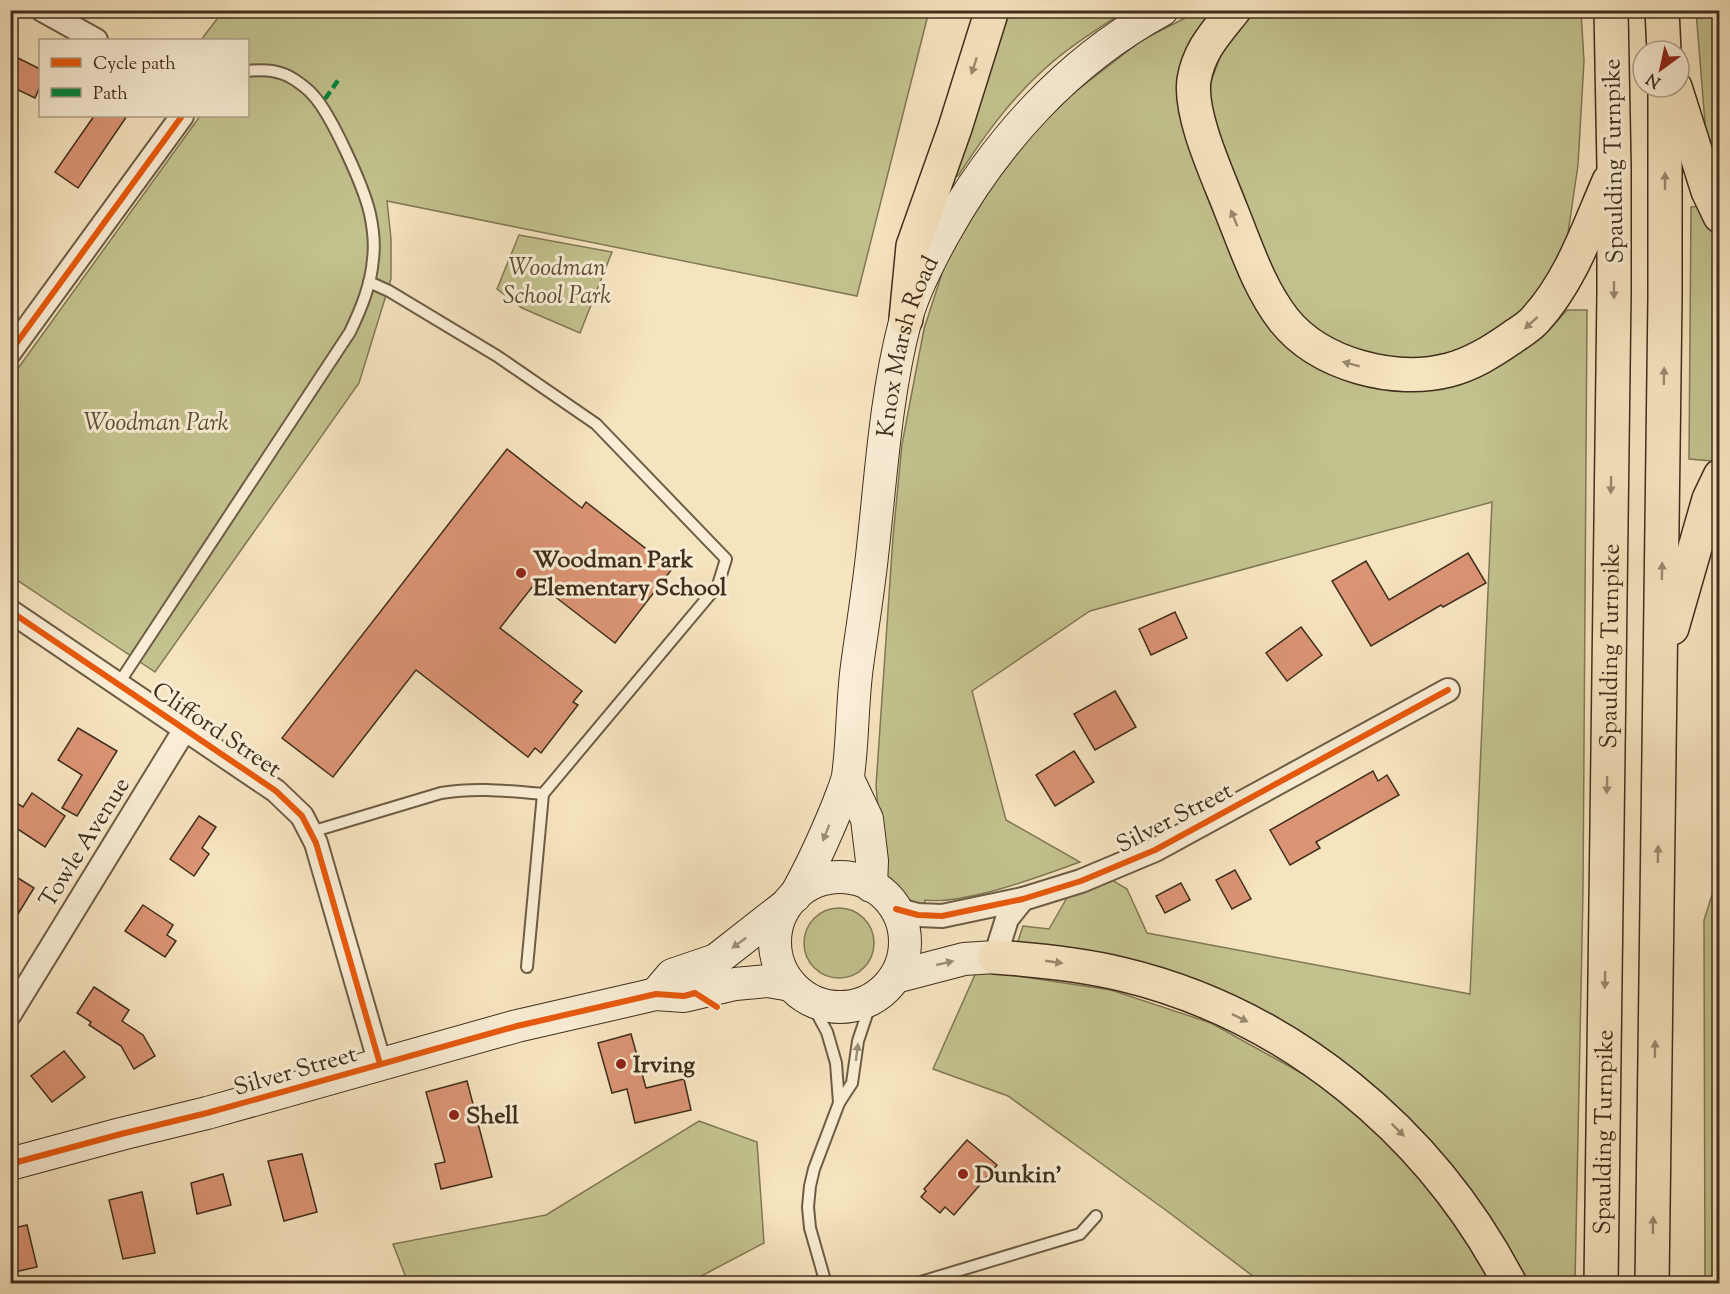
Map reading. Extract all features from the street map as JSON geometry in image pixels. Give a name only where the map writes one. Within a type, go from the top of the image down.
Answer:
[{"type":"highway","points":[[906,319],[913,246],[955,128],[992,10]]},
{"type":"highway","points":[[1234,10],[1202,50],[1194,81],[1197,119],[1264,287],[1285,320],[1312,346],[1342,362],[1376,371],[1415,375],[1449,370],[1488,355],[1497,349],[1533,322],[1554,297],[1566,277],[1614,168]]},
{"type":"highway","name":"Spaulding Turnpike","points":[[1601,1284],[1614,168],[1611,10]]},
{"type":"highway","points":[[1662,10],[1663,39]]},
{"type":"highway","name":"Spaulding Turnpike","points":[[1652,1284],[1665,297],[1665,99]]},
{"type":"highway","points":[[1679,99],[1708,191],[1719,216]]},
{"type":"highway","points":[[1660,672],[1709,499],[1719,476]]},
{"type":"highway","points":[[995,957],[1080,966],[1163,986],[1242,1019],[1289,1045],[1351,1087],[1418,1151],[1476,1224],[1510,1284]]},
{"type":"main road","name":"Knox Marsh Road","points":[[790,901],[816,859],[848,778],[854,689],[872,557],[890,391],[906,319],[930,259],[961,203],[1023,120],[1074,70],[1131,27],[1162,10]]},
{"type":"main road","name":"Knox Marsh Road","points":[[848,778],[867,819],[872,861],[871,886]]},
{"type":"main road","points":[[656,994],[672,975],[716,960],[808,886],[823,879],[856,880],[871,886],[885,896],[896,909],[902,922],[904,943],[901,964],[895,977],[872,999],[857,1005],[841,1007],[824,1005],[800,992],[780,968],[775,947],[777,926],[790,901]]},
{"type":"main road","points":[[895,977],[964,959],[995,957]]},
{"type":"main road","name":"Silver Street","points":[[10,1164],[207,1113],[518,1026],[656,994],[684,996],[735,984],[768,981],[800,992]]},
{"type":"street","points":[[42,10],[94,39]]},
{"type":"street","points":[[10,352],[181,117]]},
{"type":"street","name":"Clifford Street","points":[[10,611],[276,790],[302,816],[311,832],[329,888],[380,1064]]},
{"type":"street","name":"Silver Street","points":[[896,909],[918,915],[942,916],[1023,899],[1081,881],[1155,850],[1448,690]]},
{"type":"street","name":"Towle Avenue","points":[[10,1014],[185,729]]},
{"type":"street","points":[[995,957],[1007,919],[1023,899]]},
{"type":"lane","points":[[119,683],[350,333],[363,306],[369,282],[373,260],[370,213],[363,190],[325,110],[296,80],[283,73],[264,69],[249,71]]},
{"type":"lane","points":[[369,282],[389,291],[497,356],[596,424],[726,559],[718,585],[543,794],[527,968]]},
{"type":"lane","points":[[311,832],[463,789],[543,794]]},
{"type":"lane","points":[[800,992],[827,1032],[836,1063],[839,1103]]},
{"type":"lane","points":[[826,1284],[810,1228],[808,1207],[814,1169],[839,1103],[852,1083],[858,1041],[872,999]]},
{"type":"lane","points":[[914,1284],[1080,1234],[1096,1216]]},
{"type":"green space","name":"Woodman Park","points":[[223,11],[929,11],[857,296],[387,201],[391,239],[391,279],[359,383],[155,672],[11,576],[11,378],[199,117],[249,117],[249,39],[202,39]]},
{"type":"green space","points":[[1002,11],[1125,11],[1070,48],[1039,74],[996,122],[958,176],[946,177]]},
{"type":"green space","points":[[1199,11],[1218,11],[1192,44],[1253,299],[1354,382],[1396,391],[1443,387],[1493,369],[1514,357],[1551,328],[1567,310],[1587,310],[1583,891],[1575,1283],[1523,1283],[1350,1073],[1017,944],[1023,926],[1049,929],[1068,896],[1112,880],[1127,889],[1147,933],[1470,994],[1492,502],[1090,611],[972,691],[1006,820],[1080,862],[981,894],[925,900],[924,908],[906,901],[892,890],[883,863],[876,786],[893,537],[902,444],[924,329],[946,261],[1006,160],[1071,95],[1142,40]]},
{"type":"green space","points":[[1262,11],[1581,11],[1584,61],[1578,165],[1567,240],[1537,300],[1462,355],[1392,363],[1325,338],[1284,298],[1231,185],[1208,100],[1210,84],[1222,52],[1242,25]]},
{"type":"green space","points":[[1696,11],[1719,11],[1719,203],[1708,160]]},
{"type":"green space","points":[[1702,206],[1719,237],[1719,450],[1712,461],[1689,459],[1691,207]]},
{"type":"green space","name":"Woodman School Park","points":[[519,235],[612,252],[580,333],[522,308],[497,289]]},
{"type":"green space","points":[[1719,873],[1720,1283],[1705,1284],[1704,920]]},
{"type":"green space","points":[[839,908],[852,911],[864,918],[871,930],[874,943],[871,956],[864,968],[852,975],[839,978],[826,975],[814,968],[807,956],[804,943],[807,930],[814,918],[826,911]]},
{"type":"green space","points":[[977,970],[1111,990],[1211,1023],[1330,1089],[1411,1162],[1497,1283],[1262,1283],[1008,1096],[933,1069]]},
{"type":"green space","points":[[699,1121],[757,1142],[764,1243],[688,1283],[408,1283],[393,1244],[546,1215]]},
{"type":"building","points":[[10,54],[39,68],[39,88],[35,98],[10,86]]},
{"type":"building","points":[[93,117],[126,117],[78,188],[55,172]]},
{"type":"building","points":[[507,449],[582,508],[586,502],[672,569],[615,643],[536,582],[500,628],[582,691],[573,702],[578,705],[541,753],[535,748],[528,757],[416,670],[333,777],[282,738]]},
{"type":"building","points":[[1468,553],[1486,583],[1443,607],[1441,605],[1371,646],[1332,581],[1366,561],[1389,600]]},
{"type":"building","points":[[1175,612],[1187,638],[1151,655],[1139,629]]},
{"type":"building","points":[[1301,627],[1322,655],[1287,681],[1266,653]]},
{"type":"building","points":[[1115,691],[1136,727],[1095,750],[1074,714]]},
{"type":"building","points":[[78,728],[117,751],[77,816],[62,808],[82,775],[58,760]]},
{"type":"building","points":[[1074,751],[1094,782],[1055,806],[1036,775]]},
{"type":"building","points":[[1373,771],[1378,781],[1387,775],[1399,795],[1316,842],[1320,848],[1290,865],[1270,830]]},
{"type":"building","points":[[32,793],[65,816],[45,847],[10,824],[10,799],[23,807]]},
{"type":"building","points":[[199,816],[216,827],[202,848],[209,854],[194,876],[170,859]]},
{"type":"building","points":[[1235,870],[1251,899],[1232,909],[1216,880]]},
{"type":"building","points":[[10,873],[34,888],[10,927]]},
{"type":"building","points":[[1181,883],[1190,900],[1165,913],[1156,896]]},
{"type":"building","points":[[143,905],[173,925],[167,935],[176,941],[165,957],[125,931]]},
{"type":"building","points":[[94,987],[129,1010],[122,1021],[143,1035],[155,1056],[134,1069],[121,1046],[89,1025],[91,1022],[77,1013]]},
{"type":"building","points":[[631,1034],[646,1088],[684,1079],[691,1110],[635,1123],[627,1089],[612,1093],[598,1043]]},
{"type":"building","points":[[64,1051],[85,1077],[52,1102],[31,1076]]},
{"type":"building","points":[[467,1081],[492,1177],[441,1189],[435,1164],[445,1162],[426,1092]]},
{"type":"building","name":"Dunkin'","points":[[967,1140],[997,1165],[954,1215],[945,1207],[940,1213],[921,1197],[926,1191],[924,1189]]},
{"type":"building","points":[[302,1154],[317,1212],[284,1221],[268,1161]]},
{"type":"building","points":[[223,1174],[231,1205],[197,1214],[191,1183]]},
{"type":"building","points":[[142,1192],[155,1253],[123,1259],[109,1200]]},
{"type":"building","points":[[27,1225],[37,1267],[10,1273],[10,1229]]},
{"type":"marked path","points":[[325,99],[339,79]]},
{"type":"cycle path","points":[[10,352],[181,117]]},
{"type":"cycle path","points":[[10,611],[276,791],[302,816],[316,843],[380,1064]]},
{"type":"cycle path","points":[[896,909],[918,915],[942,916],[1023,899],[1081,881],[1155,850],[1448,690]]},
{"type":"cycle path","points":[[10,1164],[207,1113],[517,1026],[656,994],[684,996],[695,993],[717,1007]]},
{"type":"place","name":"Woodman Park Elementary School","points":[[521,573]]},
{"type":"place","name":"Irving","points":[[621,1064]]},
{"type":"place","name":"Shell","points":[[454,1115]]},
{"type":"place","name":"Dunkin'","points":[[963,1174]]}]
